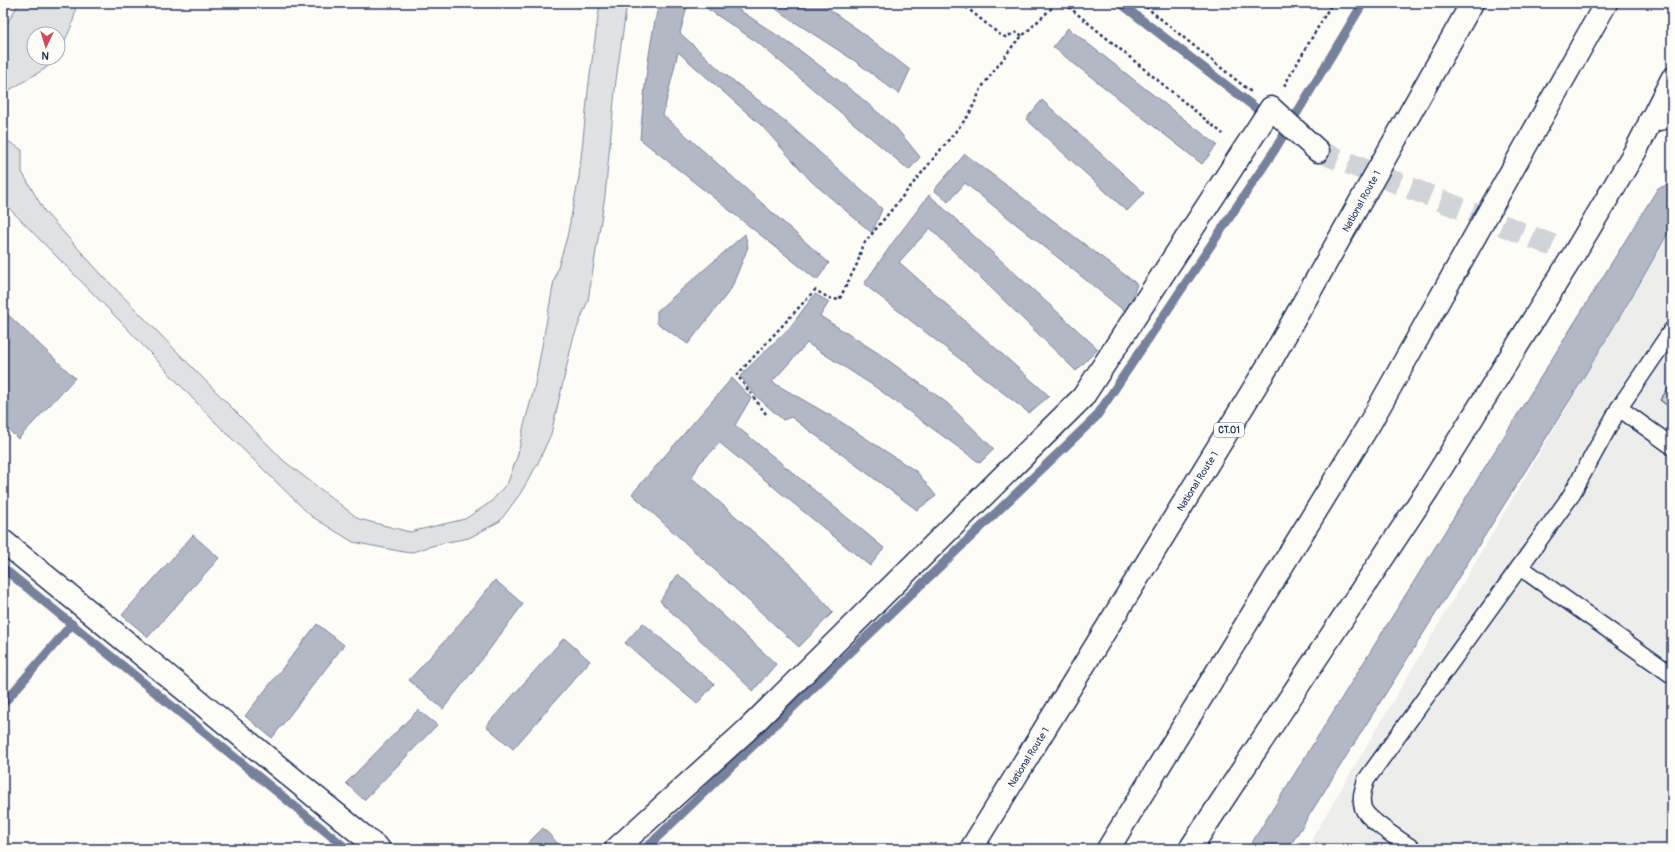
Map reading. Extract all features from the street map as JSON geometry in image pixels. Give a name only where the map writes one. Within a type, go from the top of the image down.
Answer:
[{"type":"main road","name":"National Route 1","points":[[971,849],[1270,364],[1472,3]]},
{"type":"main road","points":[[1108,849],[1370,423],[1606,3]]},
{"type":"main road","points":[[1190,849],[1427,491],[1574,254],[1636,150],[1672,79]]},
{"type":"main road","points":[[616,849],[747,730],[1083,397],[1244,150],[1265,115],[1318,151]]},
{"type":"main road","points":[[1650,121],[1672,116]]},
{"type":"main road","points":[[3,541],[379,849]]},
{"type":"lane","points":[[1413,849],[1373,820],[1364,809],[1362,794],[1366,780],[1570,498],[1619,408],[1672,330]]},
{"type":"lane","points":[[1619,408],[1672,446]]},
{"type":"lane","points":[[1520,567],[1672,675]]},
{"type":"path","points":[[961,3],[1000,34],[1005,36],[1018,32],[1022,36]]},
{"type":"path","points":[[766,414],[737,375],[815,290],[829,298],[839,300],[858,262],[862,246],[969,115],[982,87],[1022,36],[1057,3]]},
{"type":"path","points":[[1064,3],[1244,150]]},
{"type":"path","points":[[1141,3],[1265,115],[1332,3]]},
{"type":"shaded area","points":[[19,3],[76,3],[74,16],[66,38],[66,26],[26,26],[26,66],[47,66],[3,94],[3,30]]},
{"type":"shaded area","points":[[600,3],[627,3],[616,80],[605,196],[588,300],[573,339],[551,434],[537,465],[520,494],[500,521],[469,538],[442,543],[409,553],[353,542],[311,516],[211,418],[121,322],[3,202],[3,138],[22,150],[22,172],[45,212],[102,275],[284,461],[359,519],[410,532],[465,519],[491,502],[508,482],[518,454],[534,389],[554,281],[567,237],[579,177],[589,82]]},
{"type":"shaded area","points":[[659,3],[688,3],[680,33],[722,72],[785,121],[882,209],[872,233],[811,181],[762,126],[678,52],[663,115],[829,263],[817,280],[640,139],[649,54]]},
{"type":"shaded area","points":[[699,3],[729,3],[802,52],[860,97],[897,129],[920,157],[909,170],[757,42]]},
{"type":"shaded area","points":[[769,3],[820,3],[860,31],[910,70],[899,94],[855,61],[784,15]]},
{"type":"shaded area","points":[[1068,28],[1217,145],[1202,164],[1053,47]]},
{"type":"shaded area","points":[[1042,100],[1144,193],[1127,211],[1026,119]]},
{"type":"shaded area","points":[[965,154],[1137,284],[1127,313],[965,183],[948,202],[934,190]]},
{"type":"shaded area","points":[[1672,184],[1672,226],[1638,286],[1573,395],[1288,849],[1248,849],[1658,188]]},
{"type":"shaded area","points":[[929,195],[1098,349],[1076,371],[930,228],[899,262],[1049,396],[1029,413],[864,284]]},
{"type":"shaded area","points":[[1672,229],[1672,849],[1323,849],[1311,840]]},
{"type":"shaded area","points":[[745,234],[748,247],[731,289],[688,344],[657,323],[657,311]]},
{"type":"shaded area","points":[[815,294],[829,302],[820,316],[878,353],[947,403],[994,449],[980,463],[874,386],[807,343],[772,382],[838,420],[917,472],[936,496],[917,510],[791,417],[783,420],[755,395],[740,376],[790,327]]},
{"type":"shaded area","points":[[3,310],[75,378],[18,439],[3,424]]},
{"type":"shaded area","points":[[732,378],[751,398],[735,425],[884,548],[870,566],[720,443],[699,464],[692,478],[792,566],[833,612],[799,647],[632,494]]},
{"type":"shaded area","points":[[193,535],[219,558],[148,637],[122,615]]},
{"type":"shaded area","points":[[678,574],[776,664],[753,691],[660,601]]},
{"type":"shaded area","points":[[495,580],[523,604],[443,709],[409,680],[452,633]]},
{"type":"shaded area","points":[[643,623],[714,684],[697,704],[625,643]]},
{"type":"shaded area","points":[[317,624],[344,645],[272,738],[245,716]]},
{"type":"shaded area","points":[[564,638],[590,661],[513,749],[486,726]]},
{"type":"shaded area","points":[[418,710],[437,725],[364,800],[346,783]]},
{"type":"shaded area","points":[[543,828],[563,849],[522,849]]},
{"type":"building","points":[[1672,383],[1672,409],[1660,400]]},
{"type":"waterway","points":[[1120,3],[1266,116]]},
{"type":"waterway","points":[[645,849],[1096,417],[1274,151],[1363,3]]},
{"type":"waterway","points":[[3,568],[347,849]]},
{"type":"waterway","points":[[3,704],[72,624]]},
{"type":"tunnel","points":[[1318,151],[1574,254]]}]
